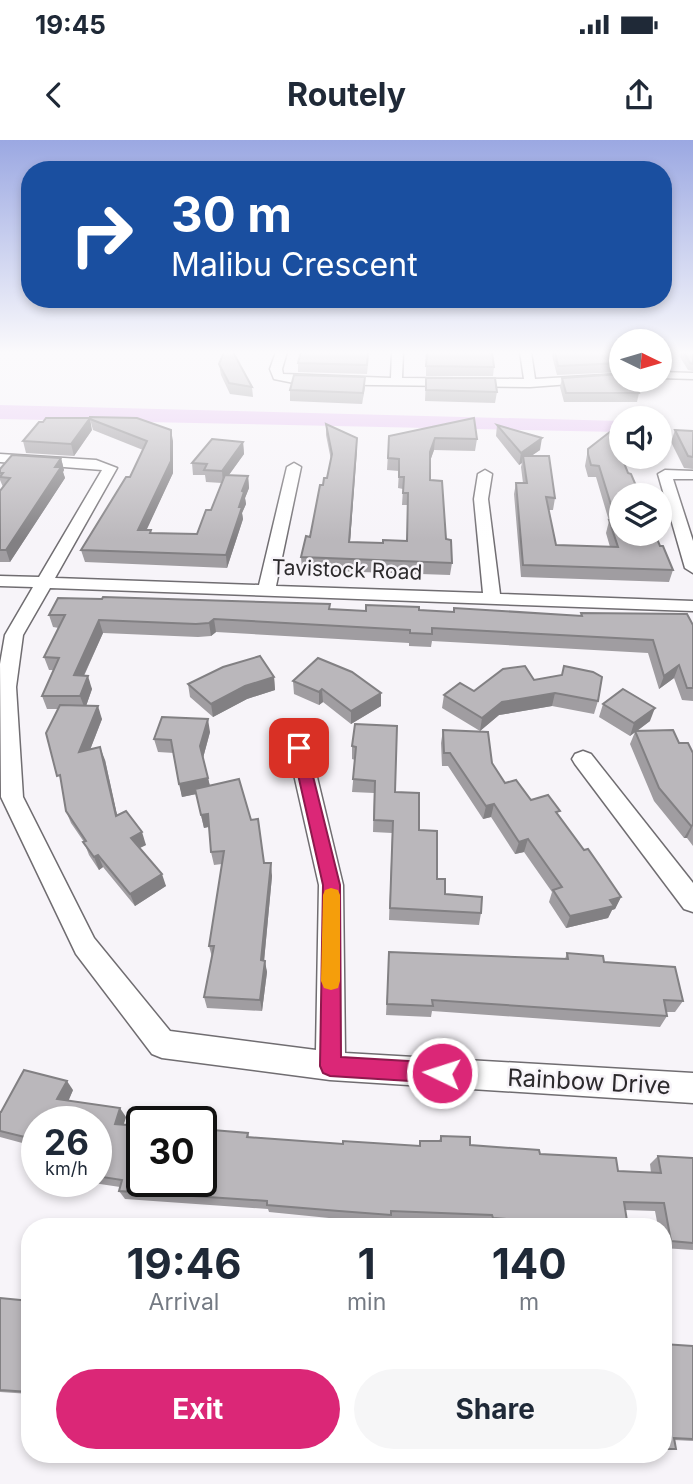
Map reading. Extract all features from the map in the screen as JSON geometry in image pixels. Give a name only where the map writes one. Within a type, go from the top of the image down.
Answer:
[{"type":"street","points":[[0,458],[96,464],[110,468],[46,581]]},
{"type":"street","points":[[267,589],[294,467]]},
{"type":"street","points":[[485,474],[481,499],[492,599]]},
{"type":"street","points":[[692,566],[665,474],[693,475]]},
{"type":"street","name":"Tavistock Road","points":[[0,582],[46,581],[693,606]]},
{"type":"street","name":"Rainbow Drive","points":[[46,581],[14,635],[6,687],[12,797],[85,946],[162,1044],[330,1066],[693,1088]]},
{"type":"street","points":[[299,748],[331,885],[330,1066]]},
{"type":"street","points":[[583,759],[693,902]]},
{"type":"shaded area","points":[[0,415],[377,415],[609,421],[609,432],[0,419]]},
{"type":"building","points":[[90,417],[137,418],[171,430],[171,461],[138,530],[151,530],[150,533],[197,534],[206,510],[211,510],[225,475],[248,476],[242,491],[244,492],[239,507],[242,507],[226,555],[81,550],[126,477],[130,477],[147,441]]},
{"type":"building","points":[[46,418],[90,418],[71,444],[23,441],[39,422]]},
{"type":"building","points":[[474,418],[477,439],[435,438],[430,452],[430,480],[442,481],[446,539],[451,540],[452,563],[301,557],[306,536],[310,537],[320,485],[323,485],[324,478],[327,478],[332,454],[326,424],[357,438],[349,542],[383,543],[383,540],[407,541],[408,493],[403,493],[404,477],[399,477],[399,459],[388,458],[389,436]]},
{"type":"building","points":[[497,425],[542,438],[521,453]]},
{"type":"building","points":[[675,430],[693,431],[693,457],[688,456]]},
{"type":"building","points":[[609,433],[609,469],[626,469],[635,483],[609,483],[609,498],[599,466],[591,465],[588,449]]},
{"type":"building","points":[[212,439],[243,442],[222,471],[204,470],[207,464],[192,463]]},
{"type":"building","points":[[12,455],[61,458],[55,467],[61,467],[6,550],[0,550],[0,491],[10,478],[0,477],[3,473],[0,473],[0,469]]},
{"type":"building","points":[[523,456],[549,456],[555,498],[546,497],[556,545],[663,546],[673,570],[523,565],[516,483],[527,483]]},
{"type":"building","points":[[58,598],[330,604],[329,609],[366,611],[366,605],[419,607],[419,610],[454,612],[454,608],[582,616],[581,613],[687,614],[693,625],[693,688],[687,688],[679,665],[664,676],[653,640],[432,628],[432,634],[410,633],[410,630],[214,619],[209,623],[196,624],[99,620],[74,675],[88,676],[80,696],[42,696],[59,658],[44,657],[65,615],[49,615]]},
{"type":"building","points":[[260,656],[274,677],[245,686],[211,704],[188,684],[223,667]]},
{"type":"building","points":[[318,658],[352,672],[381,693],[351,711],[322,689],[319,692],[293,681]]},
{"type":"building","points":[[525,666],[534,680],[562,675],[564,666],[593,672],[602,677],[598,701],[555,693],[502,702],[482,718],[444,695],[460,683],[474,691],[503,669]]},
{"type":"building","points":[[623,689],[655,708],[634,723],[603,704]]},
{"type":"building","points":[[60,705],[98,706],[79,752],[100,747],[116,816],[126,811],[142,832],[131,838],[162,874],[130,894],[98,855],[94,857],[66,811],[60,775],[57,776],[46,733]]},
{"type":"building","points":[[162,717],[208,719],[200,746],[208,778],[179,784],[171,740],[154,739]]},
{"type":"building","points":[[355,724],[397,726],[395,792],[419,793],[419,830],[437,831],[437,879],[445,879],[445,894],[482,897],[481,913],[390,908],[393,821],[374,820],[375,781],[353,779],[356,747],[352,746]]},
{"type":"building","points":[[443,730],[488,732],[492,763],[505,783],[516,780],[531,800],[548,795],[560,811],[556,812],[584,850],[588,849],[621,897],[610,900],[614,906],[570,916],[553,890],[562,887],[528,839],[519,842],[494,804],[486,806],[450,753],[444,753]]},
{"type":"building","points":[[673,730],[679,743],[688,743],[693,753],[691,826],[659,788],[635,731]]},
{"type":"building","points":[[239,779],[251,820],[258,819],[264,863],[271,863],[261,960],[265,961],[260,1000],[204,997],[214,946],[209,946],[224,851],[211,852],[208,814],[201,815],[195,789]]},
{"type":"building","points":[[389,952],[568,959],[567,953],[603,956],[604,962],[675,967],[683,1001],[664,1000],[667,1016],[432,1000],[433,1006],[387,1004]]},
{"type":"building","points":[[24,1070],[67,1081],[57,1099],[106,1106],[21,1106],[21,1136],[0,1131],[0,1112]]},
{"type":"building","points":[[112,1107],[120,1108],[115,1124],[126,1125],[126,1191],[119,1191],[122,1180],[112,1178]]},
{"type":"building","points":[[217,1130],[248,1133],[247,1137],[343,1144],[343,1141],[420,1146],[420,1141],[441,1141],[441,1136],[470,1137],[470,1145],[539,1150],[540,1154],[616,1158],[618,1171],[661,1173],[658,1156],[693,1158],[693,1243],[672,1241],[672,1218],[667,1218],[664,1203],[624,1202],[627,1218],[493,1218],[492,1215],[391,1211],[391,1215],[267,1205],[267,1201],[208,1197],[217,1197]]},
{"type":"building","points":[[0,1298],[21,1300],[21,1391],[0,1390]]},
{"type":"building","points":[[672,1345],[693,1346],[693,1439],[674,1438],[676,1449],[672,1449]]},
{"type":"slow traffic","points":[[331,895],[331,981]]},
{"type":"route","points":[[299,748],[331,885],[330,1066],[442,1073]]}]
